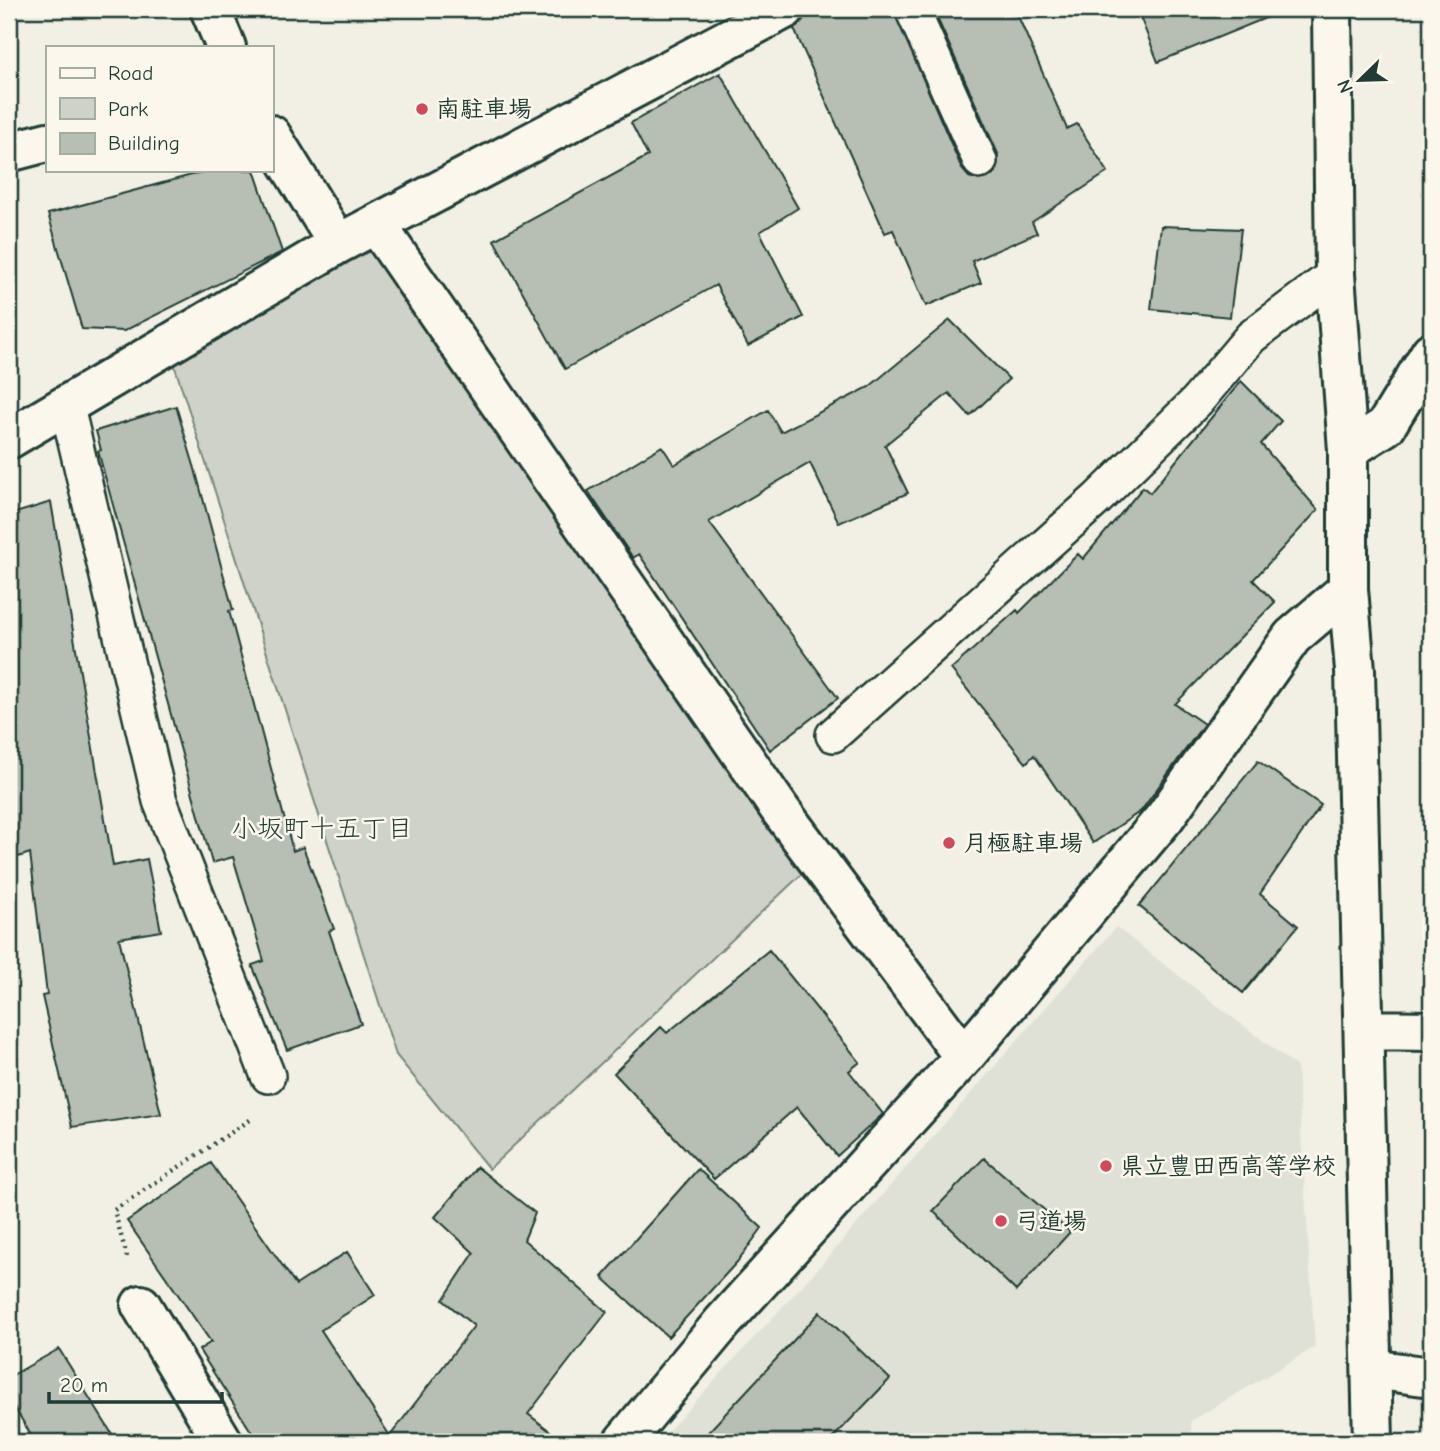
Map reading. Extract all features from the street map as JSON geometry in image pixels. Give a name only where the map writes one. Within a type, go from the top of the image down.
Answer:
[{"type":"street","points":[[210,9],[226,46]]},
{"type":"street","points":[[9,439],[338,244],[785,9]]},
{"type":"street","points":[[1332,9],[1335,274],[1348,450],[1349,589],[1355,670],[1373,1442]]},
{"type":"street","points":[[273,138],[338,244]]},
{"type":"street","points":[[9,152],[46,142]]},
{"type":"street","points":[[376,224],[780,811],[964,1057]]},
{"type":"street","points":[[1348,450],[1386,426],[1431,352]]},
{"type":"street","points":[[623,1442],[723,1322],[964,1057],[1165,817],[1292,637],[1349,589]]},
{"type":"street","points":[[1364,1030],[1431,1031]]},
{"type":"street","points":[[141,1305],[223,1442]]},
{"type":"street","points":[[1372,1369],[1431,1377]]},
{"type":"lane","points":[[912,9],[980,161]]},
{"type":"lane","points":[[833,735],[1097,499],[1197,401],[1251,337],[1335,274]]},
{"type":"lane","points":[[67,407],[160,801],[268,1076]]},
{"type":"path","points":[[141,1305],[114,1210],[250,1119],[268,1076]]},
{"type":"shaded area","name":"県立豊田西高等学校","points":[[1116,927],[1297,1067],[1315,1347],[1191,1421],[1192,1442],[658,1442],[821,1265]]},
{"type":"green space","points":[[372,246],[805,871],[489,1169],[396,1055],[174,364]]},
{"type":"building","points":[[826,9],[893,9],[962,169],[969,177],[979,180],[996,172],[998,154],[933,9],[1015,9],[1067,129],[1077,124],[1108,172],[1032,222],[1037,233],[972,261],[981,283],[926,306],[893,230],[885,233],[794,29],[804,18]]},
{"type":"building","points":[[1137,9],[1285,9],[1285,10],[1158,62]]},
{"type":"building","points":[[720,73],[798,208],[760,232],[803,317],[748,346],[716,285],[565,369],[494,240],[648,156],[631,123]]},
{"type":"building","points":[[203,172],[255,172],[282,252],[124,331],[82,329],[48,214]]},
{"type":"building","points":[[1161,226],[1241,229],[1230,317],[1151,309]]},
{"type":"building","points":[[950,320],[1009,379],[970,416],[949,393],[885,445],[908,493],[839,523],[810,463],[709,522],[838,698],[770,750],[639,554],[633,558],[588,491],[662,446],[674,465],[768,410],[781,432],[869,387]]},
{"type":"building","points":[[1241,381],[1281,421],[1261,444],[1318,510],[1253,580],[1275,602],[1175,704],[1204,724],[1141,811],[1093,843],[1034,755],[1026,763],[951,669],[1017,610],[1019,613],[1078,554],[1083,559],[1143,487],[1150,493]]},
{"type":"building","points":[[176,406],[233,610],[229,611],[293,851],[303,847],[334,929],[329,931],[361,1024],[287,1050],[252,965],[264,961],[233,857],[212,863],[98,451],[101,450],[96,431]]},
{"type":"building","points":[[51,502],[113,866],[147,859],[161,931],[119,938],[161,1114],[72,1127],[42,996],[47,995],[30,853],[9,860],[9,515]]},
{"type":"building","points":[[1258,761],[1321,805],[1260,894],[1298,926],[1243,993],[1139,906]]},
{"type":"building","points":[[769,950],[860,1062],[849,1071],[883,1114],[837,1156],[797,1107],[714,1179],[614,1073],[661,1027],[667,1033]]},
{"type":"building","name":"弓道場","points":[[984,1158],[1070,1232],[1016,1291],[933,1211]]},
{"type":"building","points":[[211,1163],[296,1285],[347,1252],[375,1295],[321,1330],[390,1436],[474,1326],[443,1300],[474,1253],[435,1217],[477,1167],[535,1213],[524,1240],[607,1312],[528,1414],[564,1442],[258,1442],[199,1350],[211,1342],[127,1221]]},
{"type":"building","points":[[698,1169],[762,1228],[737,1262],[668,1337],[602,1277]]},
{"type":"building","points":[[820,1312],[890,1379],[829,1442],[699,1442]]},
{"type":"building","points":[[59,1349],[117,1442],[35,1442],[9,1398],[9,1377]]},
{"type":"place","name":"南駐車場","points":[[422,109]]},
{"type":"place","name":"月極駐車場","points":[[949,843]]},
{"type":"place","name":"県立豊田西高等学校","points":[[1106,1166]]},
{"type":"place","name":"弓道場","points":[[1001,1221]]},
{"type":"district","name":"小坂町十五丁目","points":[[322,828]]}]
